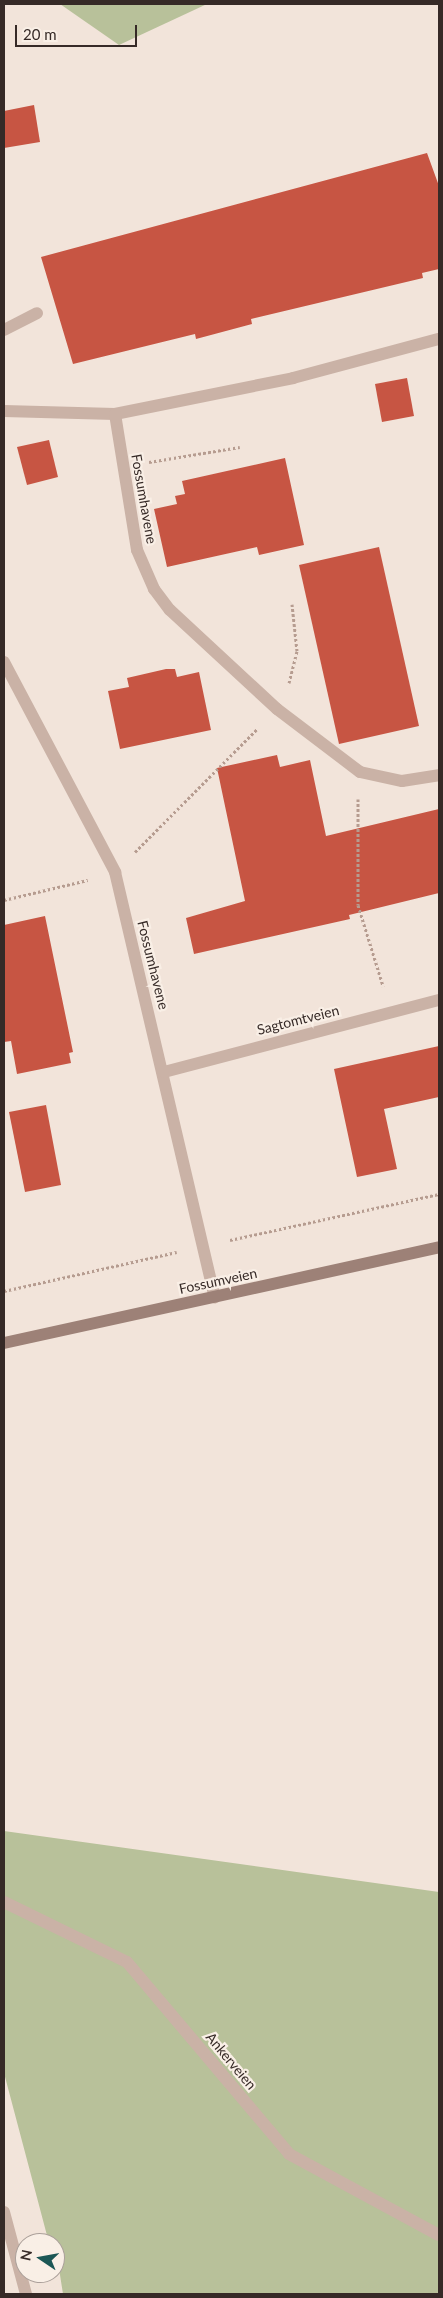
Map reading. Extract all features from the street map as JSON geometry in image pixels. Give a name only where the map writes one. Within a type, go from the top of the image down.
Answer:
[{"type":"street","points":[[4,330],[37,313]]},
{"type":"street","points":[[4,411],[115,414],[293,378],[439,339]]},
{"type":"street","name":"Fossumhavene","points":[[115,414],[132,533],[154,589],[188,630],[277,709],[360,772],[402,781],[439,775]]},
{"type":"street","name":"Fossumhavene","points":[[4,662],[115,872],[164,1072],[215,1297]]},
{"type":"street","name":"Sagtomtveien","points":[[164,1072],[439,1000]]},
{"type":"street","name":"Fossumveien","points":[[4,1344],[439,1247]]},
{"type":"street","name":"Ankerveien","points":[[4,1902],[127,1962],[290,2154],[439,2235]]},
{"type":"street","points":[[4,2212],[26,2294]]},
{"type":"path","points":[[122,466],[240,447]]},
{"type":"path","points":[[4,900],[115,872],[277,709],[296,667],[292,604]]},
{"type":"path","points":[[360,772],[355,852],[358,905],[380,980],[397,1010]]},
{"type":"green space","points":[[60,4],[207,4],[119,45]]},
{"type":"green space","points":[[4,1831],[439,1892],[439,2294],[63,2294],[61,2283],[65,2283],[65,2233],[46,2233],[4,2073]]},
{"type":"building","points":[[34,105],[40,142],[4,148],[4,111]]},
{"type":"building","points":[[427,153],[439,186],[439,269],[422,273],[423,278],[251,319],[252,324],[196,339],[195,334],[73,364],[41,257]]},
{"type":"building","points":[[407,378],[414,416],[382,422],[375,384]]},
{"type":"building","points":[[49,440],[58,477],[27,485],[17,447]]},
{"type":"building","points":[[285,458],[304,545],[259,555],[257,547],[167,567],[154,509],[177,504],[175,496],[185,494],[182,481]]},
{"type":"building","points":[[379,547],[419,726],[339,744],[299,565]]},
{"type":"building","points":[[166,669],[175,669],[177,677],[199,672],[211,730],[120,749],[108,691],[129,687],[127,678]]},
{"type":"building","points":[[277,755],[280,767],[310,760],[326,836],[439,809],[439,893],[349,915],[350,919],[194,954],[186,918],[245,901],[217,768]]},
{"type":"building","points":[[45,916],[73,1052],[69,1053],[71,1063],[17,1074],[11,1041],[4,1042],[4,925]]},
{"type":"building","points":[[439,1046],[439,1097],[384,1109],[397,1169],[357,1177],[334,1069]]},
{"type":"building","points":[[46,1105],[61,1185],[25,1192],[9,1112]]}]
